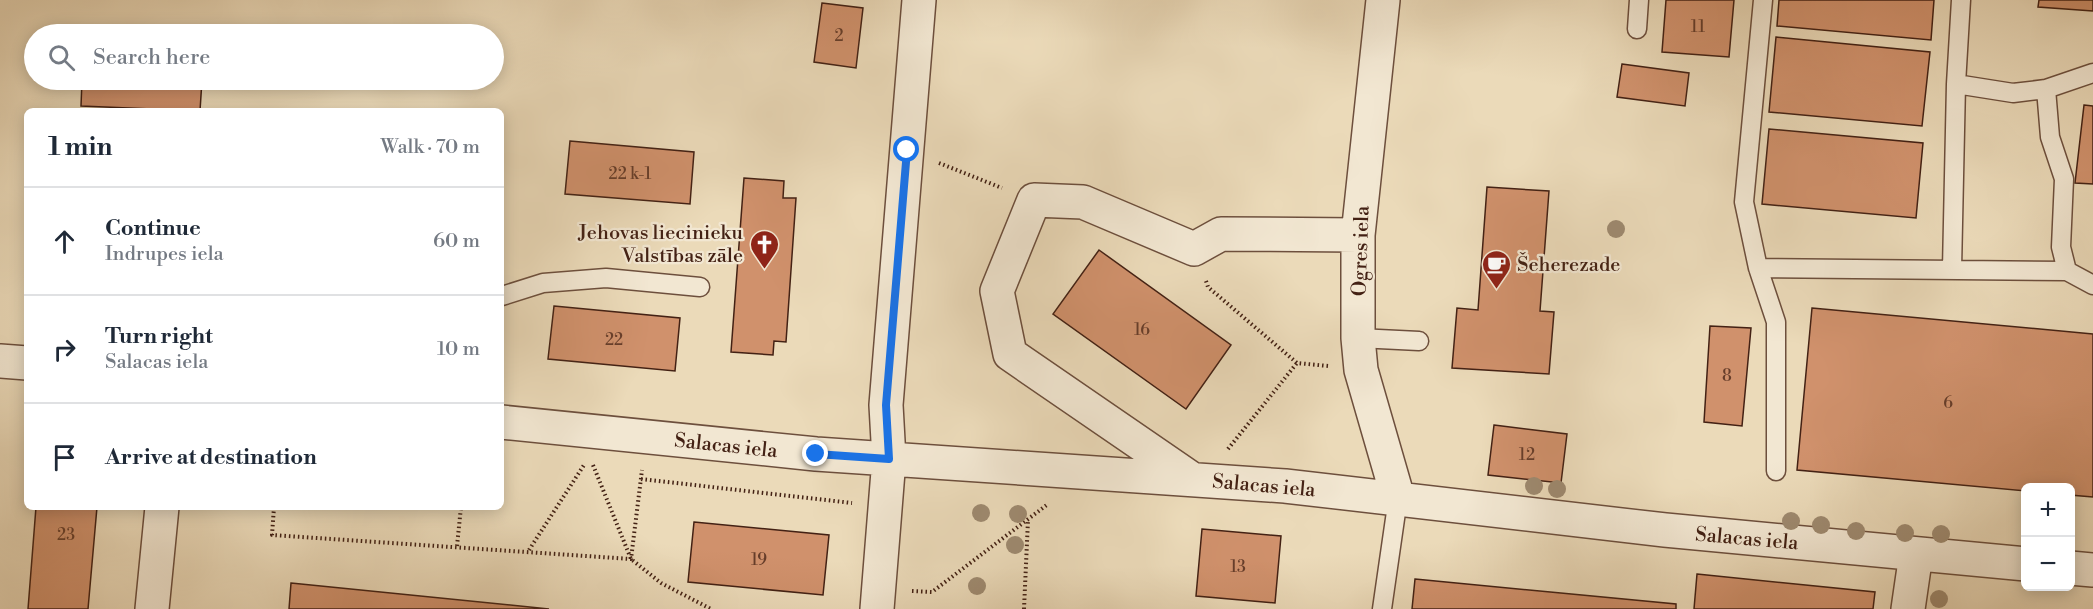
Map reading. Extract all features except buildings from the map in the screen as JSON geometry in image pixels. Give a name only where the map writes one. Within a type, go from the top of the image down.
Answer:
[{"type":"street","points":[[877,599],[889,459],[886,405],[919,0]]},
{"type":"street","name":"Ogres iela","points":[[1383,0],[1358,235],[1358,338],[1361,370],[1398,498]]},
{"type":"street","points":[[1193,480],[1010,354],[997,291],[1034,200],[1083,202],[1194,249],[1221,234],[1358,235]]},
{"type":"street","points":[[0,361],[24,363]]},
{"type":"street","name":"Salacas iela","points":[[504,422],[889,459],[1193,480],[1398,498],[1665,530],[2021,564]]},
{"type":"street","points":[[152,609],[162,510]]},
{"type":"street","points":[[1908,609],[1916,554]]},
{"type":"street","points":[[2075,568],[2093,570]]},
{"type":"lane","points":[[1637,29],[1639,0]]},
{"type":"lane","points":[[1763,0],[1744,202],[1758,268],[1776,322],[1776,471]]},
{"type":"lane","points":[[1952,269],[1956,84],[1961,0]]},
{"type":"lane","points":[[1956,84],[2013,93],[2046,89],[2093,73]]},
{"type":"lane","points":[[2046,89],[2050,137],[2064,178],[2061,248],[2067,271]]},
{"type":"lane","points":[[1758,268],[2067,271],[2093,285]]},
{"type":"lane","points":[[504,295],[543,283],[606,278],[700,287]]},
{"type":"lane","points":[[1358,338],[1419,341]]},
{"type":"lane","points":[[1382,609],[1398,498]]},
{"type":"path","points":[[907,150],[1034,200]]},
{"type":"path","points":[[1194,249],[1208,286],[1297,363],[1361,370]]},
{"type":"path","points":[[1193,480],[1221,458],[1297,363]]},
{"type":"path","points":[[631,559],[645,436]]},
{"type":"path","points":[[529,550],[590,456],[631,559],[661,583],[711,609]]},
{"type":"path","points":[[877,599],[932,592],[1089,473]]},
{"type":"path","points":[[641,479],[885,507]]},
{"type":"path","points":[[274,510],[272,535],[529,550],[631,559]]},
{"type":"path","points":[[458,546],[460,510]]},
{"type":"path","points":[[1024,609],[1028,519]]},
{"type":"place","name":"Jehovas liecinieku Valstības zāle","points":[[764,270]]},
{"type":"place","name":"Šeherezade","points":[[1496,290]]},
{"type":"route","points":[[816,454],[889,459],[886,405],[907,150]]}]
